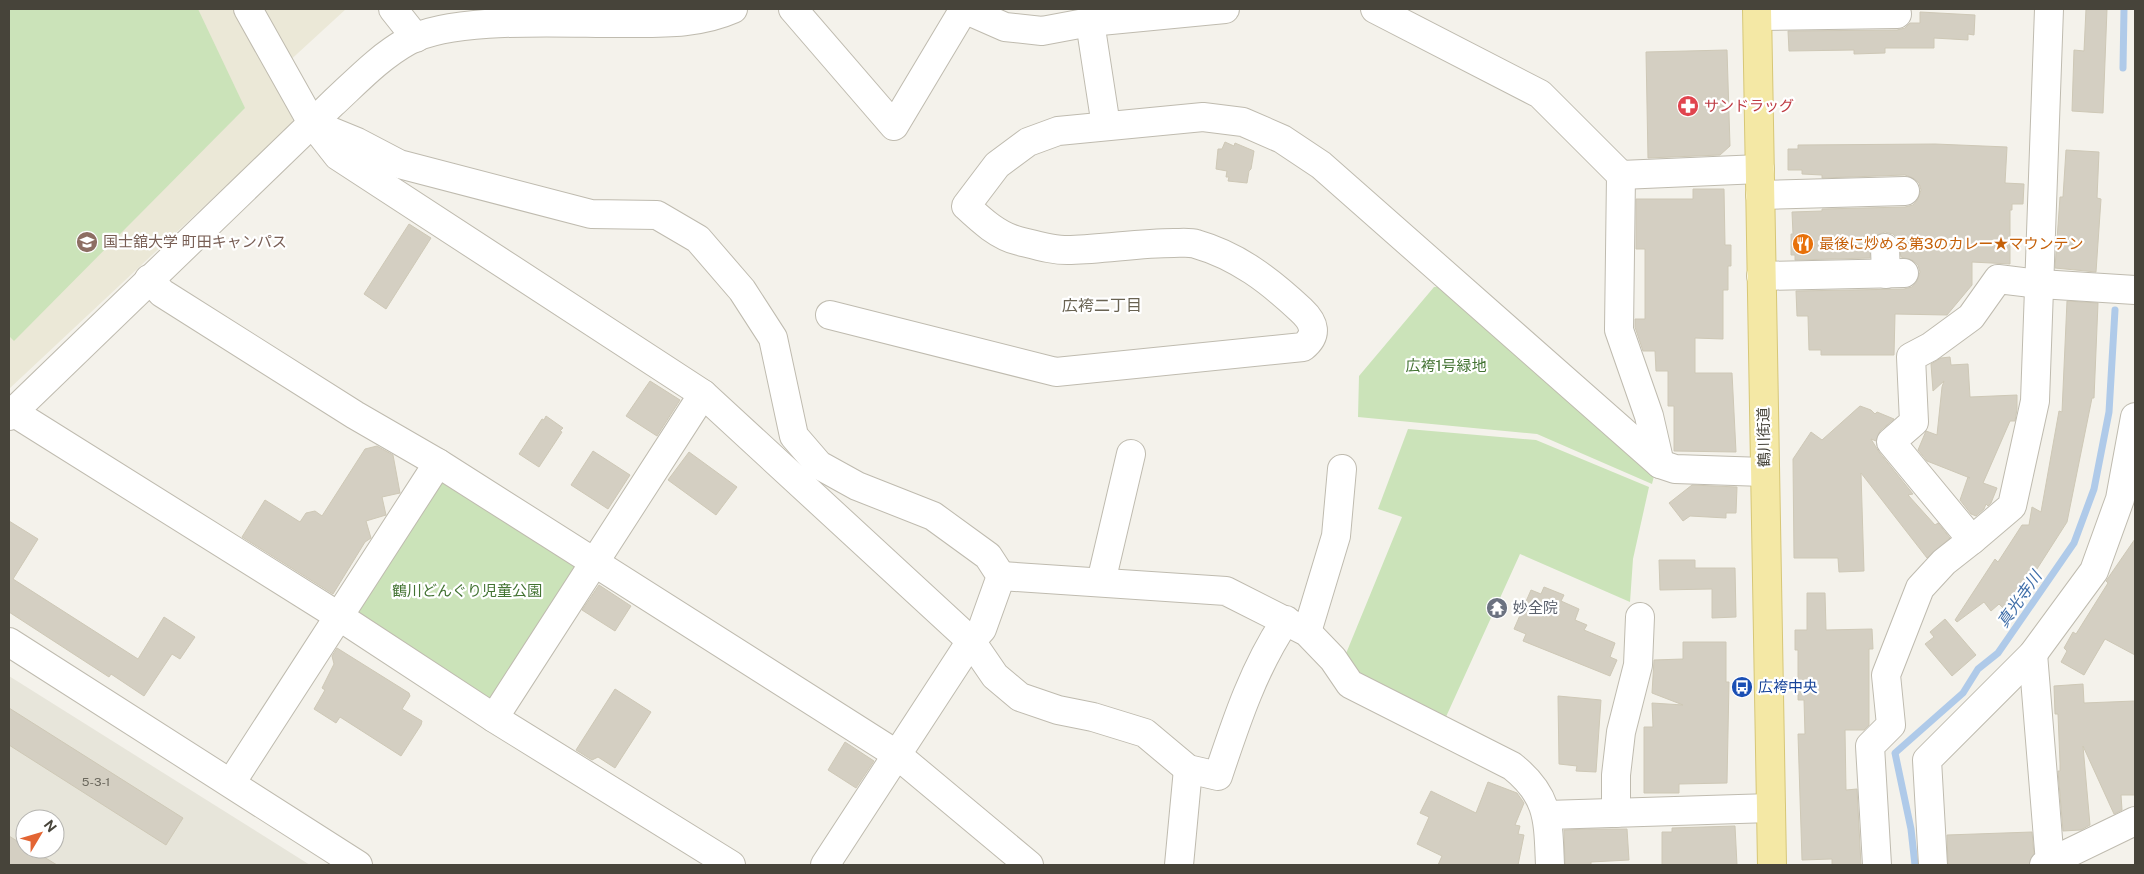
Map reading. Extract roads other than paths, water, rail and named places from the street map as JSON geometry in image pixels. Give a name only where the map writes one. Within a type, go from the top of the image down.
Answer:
[{"type":"main road","name":"鶴川街道","points":[[1757,12],[1772,865]]},
{"type":"street","points":[[248,9],[312,123],[338,156],[703,394],[970,641],[995,676],[1020,696],[1058,710],[1092,717],[1145,733],[1188,769],[1218,776],[1241,710],[1270,644],[1296,626],[1336,536],[1342,469]]},
{"type":"street","points":[[393,9],[416,38]]},
{"type":"street","points":[[731,865],[494,718],[340,617],[11,414],[312,123],[375,64],[409,40],[501,16],[614,16],[684,22],[732,9]]},
{"type":"street","points":[[793,9],[894,126],[964,9],[1005,27],[1042,31],[1090,22],[1213,10]]},
{"type":"street","points":[[1376,9],[1540,94],[1621,175],[1905,191]]},
{"type":"street","points":[[1877,865],[1870,746],[1891,725],[1886,675],[1920,588],[1944,562],[2012,506],[2035,401],[2048,9]]},
{"type":"street","points":[[1757,12],[1897,14]]},
{"type":"street","points":[[1090,22],[1106,126]]},
{"type":"street","points":[[830,316],[1056,372],[1302,347],[1310,341],[1314,332],[1308,315],[1283,293],[1240,261],[1195,243],[1152,243],[1069,250],[1017,241],[984,224],[966,206],[996,165],[1028,142],[1058,131],[1203,117],[1243,122],[1282,139],[1321,165],[1660,464],[1675,469],[1764,472]]},
{"type":"street","points":[[312,123],[356,142],[399,164],[591,214],[657,215],[698,239],[742,290],[773,338],[794,436],[819,465],[857,486],[933,516],[988,556],[1001,576]]},
{"type":"street","points":[[1621,175],[1619,330],[1648,416],[1660,464]]},
{"type":"street","points":[[1761,276],[1892,265]]},
{"type":"street","points":[[150,279],[162,293],[355,415],[438,463],[896,754],[1029,865]]},
{"type":"street","points":[[1972,540],[1891,442],[1914,422],[1911,357],[1930,347],[1971,317],[1998,279],[2040,284],[2135,290]]},
{"type":"street","points":[[494,718],[596,563],[703,394]]},
{"type":"street","points":[[1933,865],[1927,760],[2033,654],[2094,571],[2120,499],[2135,418]]},
{"type":"street","points":[[1101,582],[1132,454]]},
{"type":"street","points":[[231,784],[438,463]]},
{"type":"street","points":[[1001,576],[1226,591],[1296,626],[1334,659],[1350,684],[1512,766],[1524,776],[1538,794],[1548,815],[1550,865]]},
{"type":"street","points":[[825,865],[970,641],[982,629],[1001,576]]},
{"type":"street","points":[[1616,813],[1616,775],[1621,732],[1638,665],[1640,617]]},
{"type":"street","points":[[9,642],[358,865]]},
{"type":"street","points":[[2033,654],[2047,864],[2135,821]]},
{"type":"street","points":[[1178,865],[1188,769]]},
{"type":"street","points":[[1548,815],[1771,808]]},
{"type":"waterway","name":"真光寺川","points":[[2123,68],[2124,9]]},
{"type":"waterway","name":"真光寺川","points":[[1915,865],[1911,829],[1895,753],[1963,693],[1978,669],[1998,653],[2074,543],[2094,489],[2109,412],[2115,310]]},
{"type":"place","name":"サンドラッグ","points":[[1688,106]]},
{"type":"place","name":"国士舘大学 町田キャンパス","points":[[87,242]]},
{"type":"place","name":"最後に炒める第3のカレー★マウンテン","points":[[1803,244]]},
{"type":"place","name":"妙全院","points":[[1497,608]]},
{"type":"place","name":"広袴中央","points":[[1742,687]]},
{"type":"district","name":"広袴二丁目","points":[[1102,305]]},
{"type":"park label","name":"広袴1号緑地","points":[[1446,366]]},
{"type":"park label","name":"鶴川どんぐり児童公園","points":[[467,591]]}]
